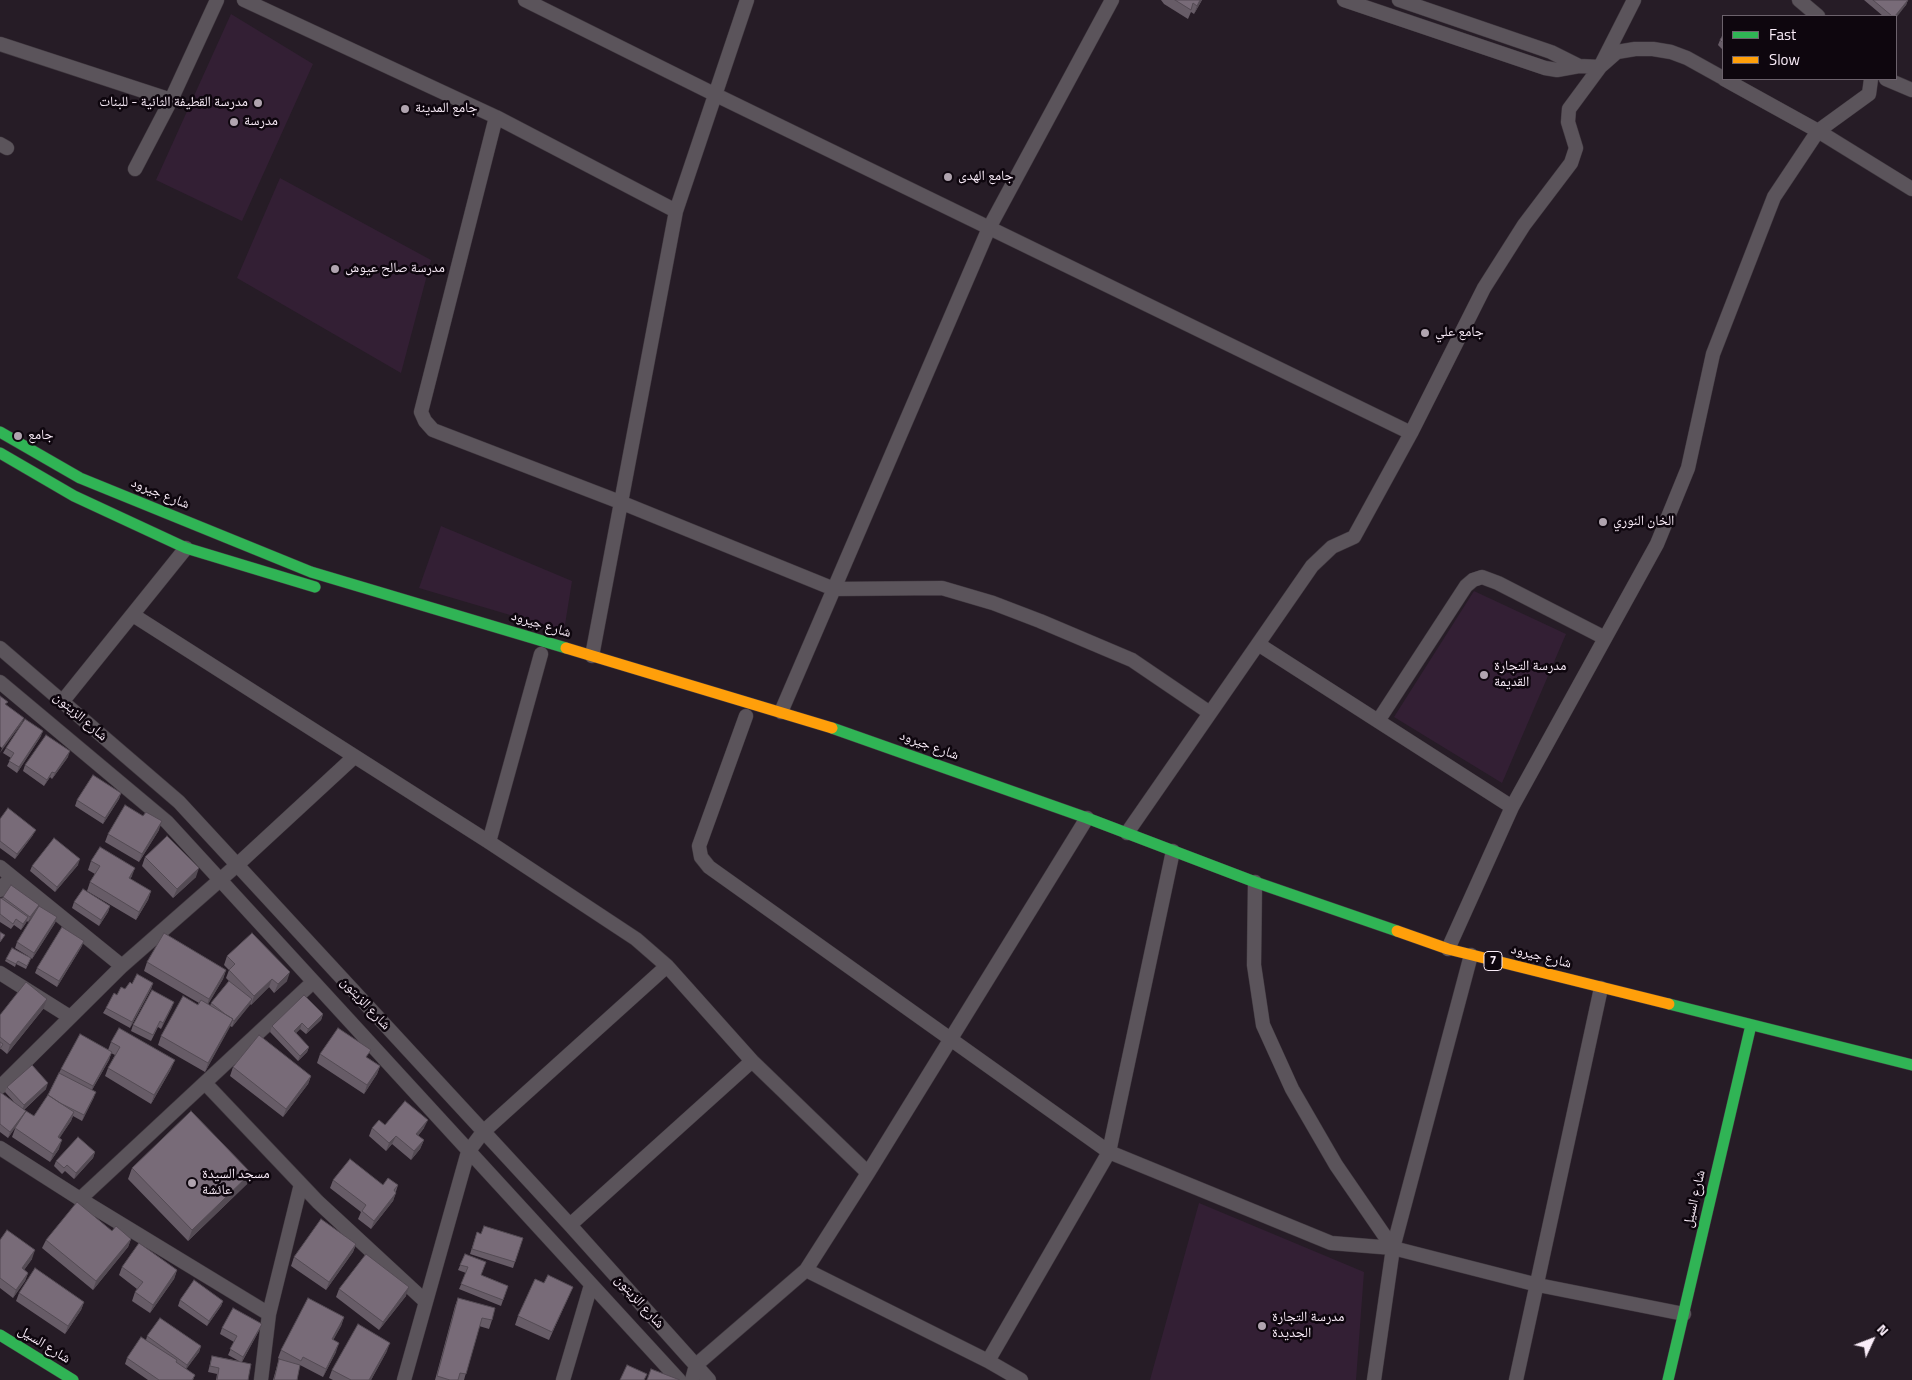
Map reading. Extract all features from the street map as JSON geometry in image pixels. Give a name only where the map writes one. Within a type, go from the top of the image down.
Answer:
[{"type":"main road","name":"شارع جيرود","points":[[2,438],[80,478],[311,572],[833,728],[1087,818],[1255,882],[1448,949],[1912,1065]]},
{"type":"main road","points":[[0,453],[74,496],[186,548],[326,590]]},
{"type":"main road","name":"شارع جيرود","points":[[859,750],[1087,818]]},
{"type":"main road","name":"شارع السيل","points":[[1668,1380],[1750,1025]]},
{"type":"main road","name":"شارع السيل","points":[[0,1335],[72,1380]]},
{"type":"street","points":[[135,169],[171,100],[217,0]]},
{"type":"street","points":[[244,0],[496,117],[676,211]]},
{"type":"street","points":[[525,0],[1411,433]]},
{"type":"street","points":[[592,656],[676,211],[747,0]]},
{"type":"street","points":[[781,712],[989,228],[1112,0]]},
{"type":"street","points":[[1344,0],[1545,68],[1557,70],[1579,66],[1600,67],[1617,52],[1653,49],[1671,52],[1687,58],[1722,77]]},
{"type":"street","points":[[1399,0],[1552,52],[1579,66]]},
{"type":"street","points":[[1127,833],[1312,566],[1332,547],[1354,538],[1411,433],[1484,288],[1524,225],[1570,163],[1576,148],[1568,122],[1569,109],[1600,67],[1634,0]]},
{"type":"street","points":[[1799,0],[1817,15]]},
{"type":"street","points":[[0,44],[171,100]]},
{"type":"street","points":[[1727,80],[1912,188]]},
{"type":"street","points":[[1448,949],[1512,807],[1657,544],[1688,468],[1713,354],[1774,196],[1818,132],[1869,94],[1871,80]]},
{"type":"street","points":[[1888,80],[1912,90]]},
{"type":"street","points":[[496,117],[421,412],[425,421],[433,430],[620,502],[834,589],[942,588],[993,603],[1132,660],[1210,713]]},
{"type":"street","points":[[62,702],[186,548]]},
{"type":"street","points":[[1378,721],[1466,586],[1482,577],[1498,583],[1605,638]]},
{"type":"street","points":[[133,616],[489,842],[636,939],[668,966],[752,1061],[868,1173]]},
{"type":"street","points":[[1258,644],[1512,807]]},
{"type":"street","name":"شارع الزيتون","points":[[0,648],[179,802],[570,1225],[709,1380]]},
{"type":"street","points":[[489,842],[541,654]]},
{"type":"street","name":"شارع الزيتون","points":[[0,682],[167,822],[679,1380]]},
{"type":"street","points":[[746,716],[700,846],[701,857],[709,867],[949,1040],[1109,1152],[1331,1243],[1393,1248],[1538,1285],[1684,1314]]},
{"type":"street","points":[[0,1087],[122,966],[237,865],[354,757]]},
{"type":"street","points":[[692,1380],[696,1365],[806,1270],[1087,818]]},
{"type":"street","points":[[988,1361],[1109,1152],[1173,851]]},
{"type":"street","points":[[0,867],[122,966]]},
{"type":"street","points":[[0,890],[11,876]]},
{"type":"street","points":[[1255,882],[1254,965],[1263,1025],[1292,1089],[1336,1165],[1393,1248]]},
{"type":"street","points":[[1374,1380],[1393,1248],[1471,955]]},
{"type":"street","points":[[404,1380],[468,1152],[484,1132],[668,966]]},
{"type":"street","points":[[0,973],[70,1017]]},
{"type":"street","points":[[80,1200],[313,982]]},
{"type":"street","points":[[1516,1380],[1601,988]]},
{"type":"street","points":[[570,1225],[752,1061]]},
{"type":"street","points":[[205,1084],[318,1202],[425,1300]]},
{"type":"street","points":[[0,1148],[80,1200],[269,1314]]},
{"type":"street","points":[[261,1380],[269,1314],[301,1184]]},
{"type":"street","points":[[806,1270],[988,1361],[1021,1380]]},
{"type":"street","points":[[563,1380],[591,1285]]},
{"type":"shaded area","name":"مدرسة","points":[[231,14],[313,64],[242,221],[156,180]]},
{"type":"shaded area","name":"مدرسة صالح عيوش","points":[[280,178],[431,260],[401,373],[237,278]]},
{"type":"shaded area","points":[[441,526],[572,581],[564,631],[419,588]]},
{"type":"shaded area","name":"مدرسة التجارة القديمة","points":[[1474,591],[1566,634],[1502,783],[1394,717]]},
{"type":"shaded area","name":"مدرسة التجارة الجديدة","points":[[1199,1203],[1364,1272],[1356,1380],[1150,1380]]},
{"type":"building","points":[[1175,0],[1200,0],[1197,6],[1193,3],[1191,10]]},
{"type":"building","points":[[1873,0],[1908,0],[1896,15],[1891,15]]},
{"type":"building","points":[[0,696],[8,702],[5,704],[24,718],[2,748],[0,746]]},
{"type":"building","points":[[25,719],[43,731],[19,767],[9,761],[14,753],[6,748]]},
{"type":"building","points":[[46,735],[70,751],[55,773],[52,772],[47,780],[25,765]]},
{"type":"building","points":[[93,775],[121,793],[105,818],[77,800]]},
{"type":"building","points":[[125,805],[143,816],[146,812],[162,821],[142,854],[108,834]]},
{"type":"building","points":[[8,808],[36,830],[17,854],[0,841],[0,819]]},
{"type":"building","points":[[167,836],[199,868],[177,889],[145,857]]},
{"type":"building","points":[[54,838],[80,859],[57,887],[32,866]]},
{"type":"building","points":[[100,847],[135,868],[129,878],[151,891],[139,912],[90,882],[100,866],[91,861]]},
{"type":"building","points":[[11,885],[39,905],[30,917],[3,897]]},
{"type":"building","points":[[83,889],[110,906],[101,920],[74,902]]},
{"type":"building","points":[[1,898],[28,917],[23,924],[16,919],[13,924],[0,914]]},
{"type":"building","points":[[39,906],[57,917],[34,953],[17,942]]},
{"type":"building","points":[[62,927],[84,941],[59,981],[37,968]]},
{"type":"building","points":[[0,932],[5,935],[0,942]]},
{"type":"building","points":[[164,933],[226,970],[209,999],[147,962]]},
{"type":"building","points":[[252,933],[290,972],[278,984],[272,979],[254,996],[229,970],[235,964],[227,956]]},
{"type":"building","points":[[12,948],[31,958],[27,966],[18,961],[16,964],[6,959]]},
{"type":"building","points":[[137,974],[153,983],[132,1022],[106,1008],[114,993],[117,995],[121,987],[125,989],[130,982],[132,984]]},
{"type":"building","points":[[229,981],[252,999],[234,1021],[211,1003]]},
{"type":"building","points":[[26,982],[47,999],[10,1045],[0,1037],[0,1015]]},
{"type":"building","points":[[152,990],[174,1002],[163,1023],[160,1021],[153,1035],[133,1025]]},
{"type":"building","points":[[304,995],[323,1014],[308,1029],[302,1023],[294,1031],[309,1047],[300,1056],[272,1026]]},
{"type":"building","points":[[183,996],[198,1005],[201,1000],[233,1019],[208,1063],[161,1036]]},
{"type":"building","points":[[119,1028],[175,1060],[154,1095],[108,1068],[120,1047],[111,1042]]},
{"type":"building","points":[[338,1028],[371,1050],[366,1057],[380,1066],[367,1085],[320,1054]]},
{"type":"building","points":[[80,1034],[112,1052],[93,1086],[61,1069]]},
{"type":"building","points":[[259,1035],[311,1076],[286,1109],[233,1067]]},
{"type":"building","points":[[32,1065],[48,1083],[24,1105],[7,1087]]},
{"type":"building","points":[[59,1073],[96,1092],[84,1115],[48,1095]]},
{"type":"building","points":[[0,1092],[26,1111],[10,1132],[0,1124]]},
{"type":"building","points":[[48,1095],[74,1112],[58,1137],[62,1140],[53,1154],[15,1128],[26,1111],[34,1116]]},
{"type":"building","points":[[405,1101],[428,1120],[416,1134],[424,1140],[414,1151],[396,1136],[389,1143],[372,1128],[379,1120],[385,1125]]},
{"type":"building","points":[[191,1111],[251,1173],[192,1230],[132,1168]]},
{"type":"building","points":[[78,1137],[95,1152],[76,1173],[67,1165],[64,1168],[56,1161]]},
{"type":"building","points":[[350,1159],[383,1185],[388,1178],[398,1185],[394,1190],[396,1193],[374,1221],[362,1211],[366,1205],[333,1180]]},
{"type":"building","points":[[77,1202],[112,1231],[116,1226],[131,1239],[96,1281],[46,1240]]},
{"type":"building","points":[[321,1219],[356,1244],[329,1282],[294,1257]]},
{"type":"building","points":[[484,1226],[523,1238],[515,1262],[472,1249],[477,1232],[481,1234]]},
{"type":"building","points":[[7,1230],[35,1250],[22,1268],[28,1273],[16,1290],[0,1278],[0,1240]]},
{"type":"building","points":[[139,1243],[177,1270],[153,1305],[135,1292],[143,1282],[122,1267]]},
{"type":"building","points":[[366,1254],[409,1287],[383,1322],[339,1289]]},
{"type":"building","points":[[465,1254],[486,1262],[481,1275],[508,1286],[503,1300],[461,1284],[468,1267],[460,1265]]},
{"type":"building","points":[[35,1268],[84,1302],[68,1326],[19,1293]]},
{"type":"building","points":[[548,1275],[573,1287],[552,1332],[518,1316],[535,1279],[544,1283]]},
{"type":"building","points":[[194,1280],[223,1301],[209,1321],[180,1300]]},
{"type":"building","points":[[308,1298],[344,1317],[332,1339],[339,1343],[326,1369],[303,1357],[301,1361],[281,1350]]},
{"type":"building","points":[[458,1298],[495,1308],[492,1320],[482,1318],[466,1374],[460,1373],[458,1380],[450,1380],[437,1376]]},
{"type":"building","points":[[233,1308],[262,1324],[243,1357],[230,1349],[237,1336],[222,1328]]},
{"type":"building","points":[[160,1318],[201,1346],[187,1365],[147,1336]]},
{"type":"building","points":[[358,1324],[390,1343],[369,1380],[351,1380],[332,1370]]},
{"type":"building","points":[[141,1337],[177,1360],[176,1362],[195,1375],[192,1380],[159,1380],[127,1358]]},
{"type":"building","points":[[212,1356],[251,1364],[248,1380],[217,1380],[219,1368],[210,1366]]},
{"type":"building","points":[[279,1359],[300,1365],[297,1380],[274,1380]]},
{"type":"building","points":[[627,1365],[647,1374],[644,1380],[620,1380]]},
{"type":"building","points":[[651,1369],[680,1380],[647,1380]]},
{"type":"traffic: fast","points":[[0,432],[80,478],[311,572],[566,648]]},
{"type":"traffic: fast","points":[[0,453],[74,496],[186,548],[315,587]]},
{"type":"traffic: fast","points":[[832,728],[1087,818],[1255,882],[1397,931]]},
{"type":"traffic: fast","points":[[1669,1004],[1912,1065]]},
{"type":"traffic: fast","points":[[1668,1380],[1751,1025]]},
{"type":"traffic: fast","points":[[0,1335],[73,1380]]},
{"type":"traffic: slow","points":[[566,648],[832,728]]},
{"type":"traffic: slow","points":[[1397,931],[1448,949],[1669,1004]]},
{"type":"place","name":"مدرسة القطيفة الثانية - للبنات","points":[[258,103]]},
{"type":"place","name":"جامع المدينة","points":[[405,109]]},
{"type":"place","name":"مدرسة","points":[[234,122]]},
{"type":"place","name":"جامع الهدى","points":[[948,177]]},
{"type":"place","name":"مدرسة صالح عيوش","points":[[335,269]]},
{"type":"place","name":"جامع علي","points":[[1425,333]]},
{"type":"place","name":"جامع","points":[[18,436]]},
{"type":"place","name":"الخان النوري","points":[[1603,522]]},
{"type":"place","name":"مدرسة التجارة القديمة","points":[[1484,675]]},
{"type":"place","name":"مسجد السيدة عائشة","points":[[192,1183]]},
{"type":"place","name":"مدرسة التجارة الجديدة","points":[[1262,1326]]}]
